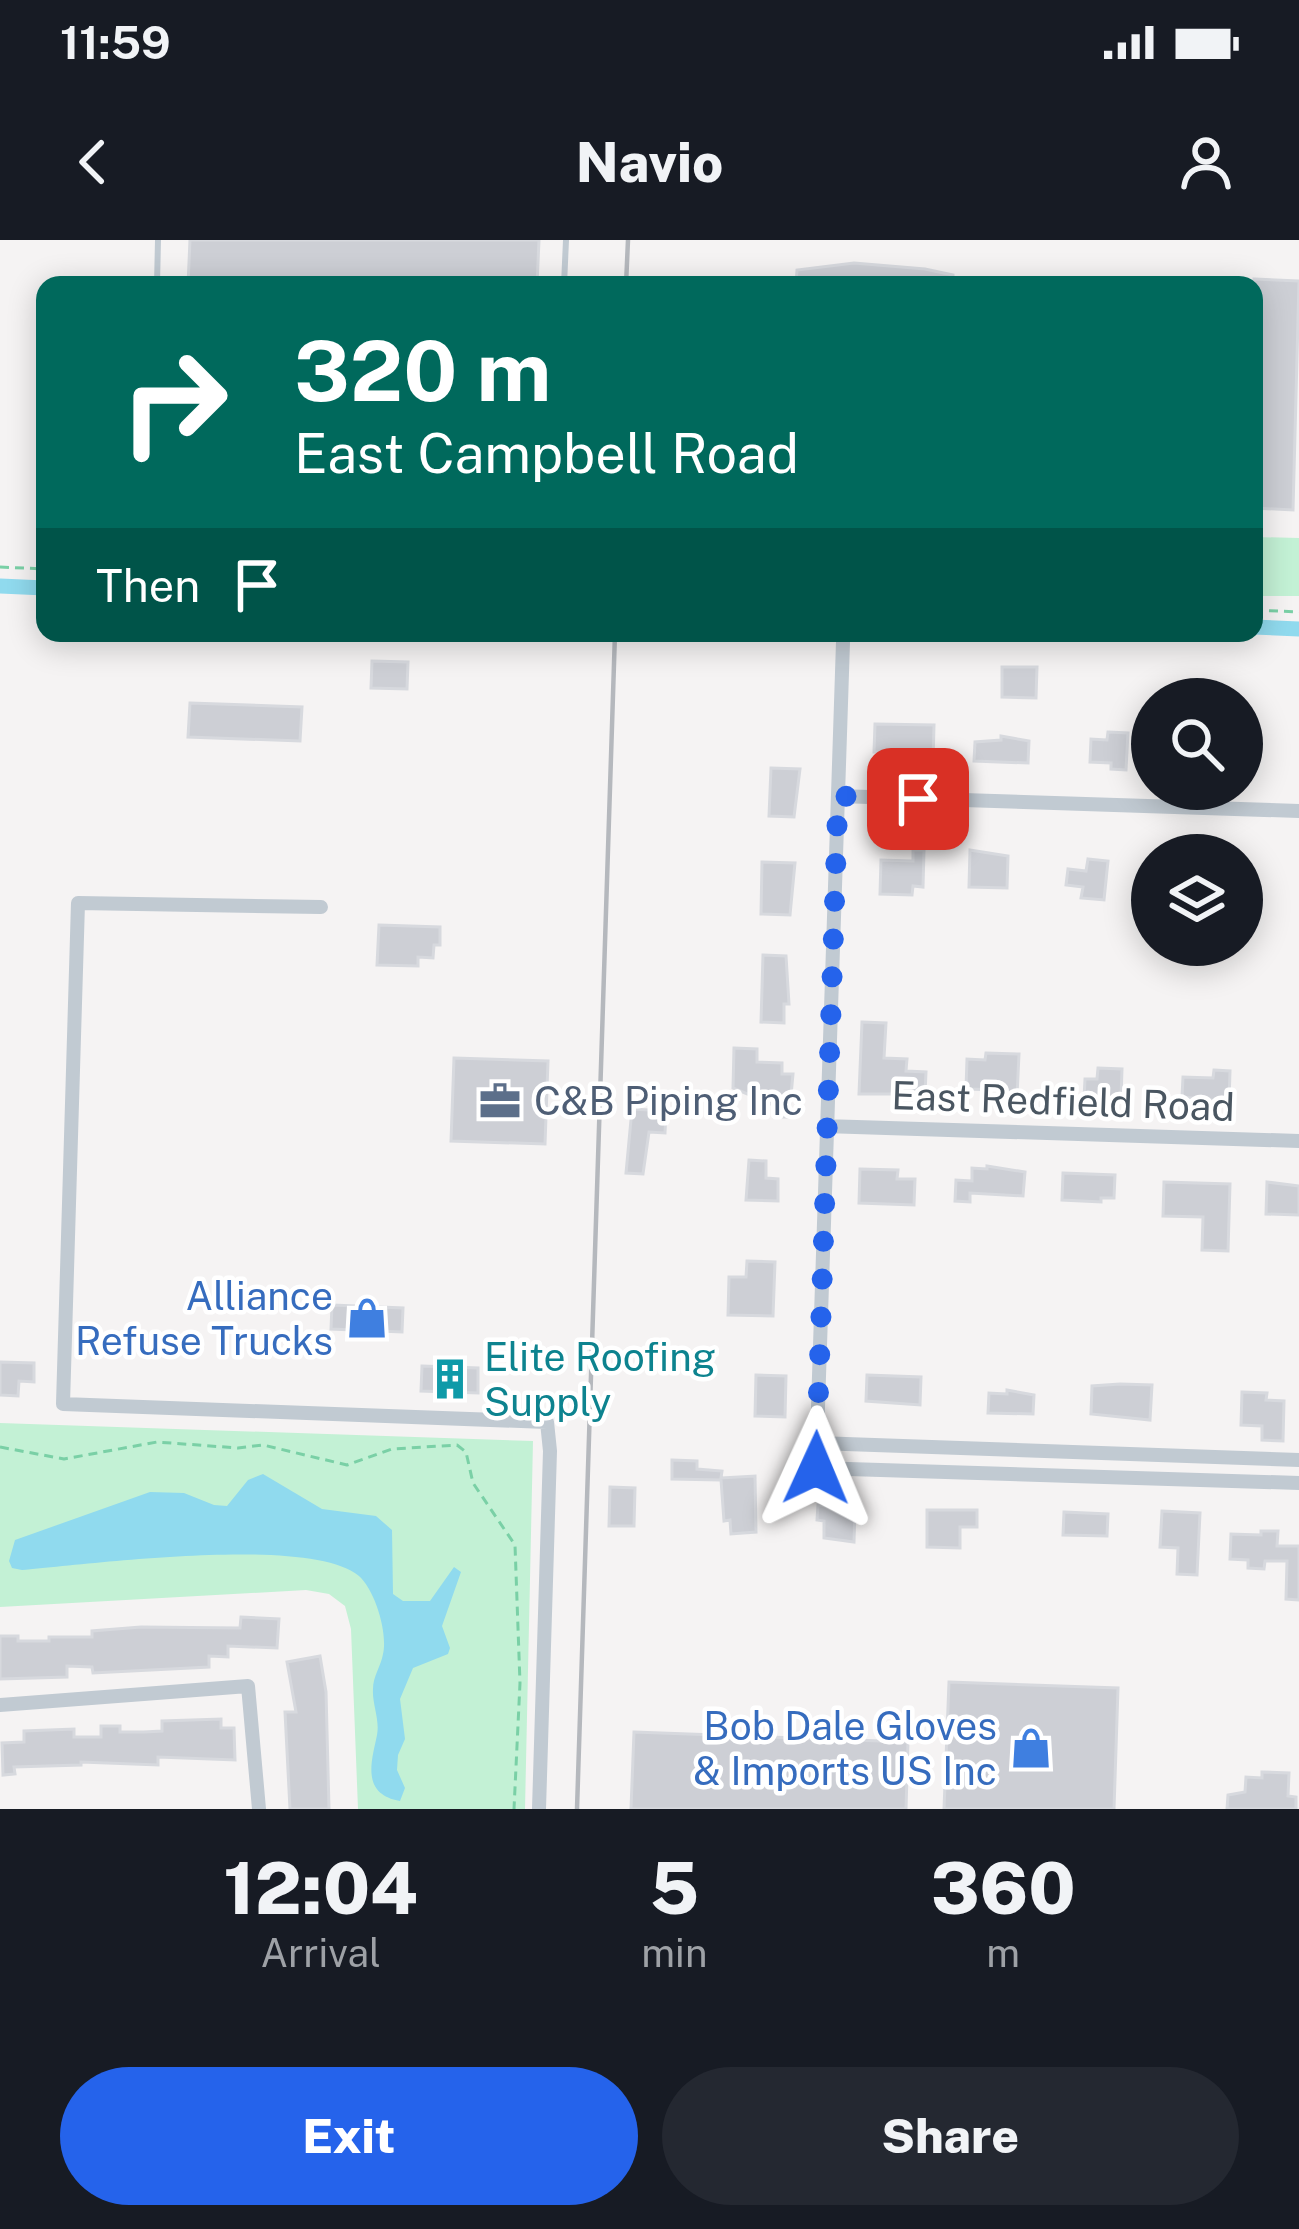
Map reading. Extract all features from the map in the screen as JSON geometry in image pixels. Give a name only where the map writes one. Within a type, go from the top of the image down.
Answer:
[{"type":"street","points":[[843,642],[816,1468],[1299,1483]]},
{"type":"street","points":[[838,796],[1299,811]]},
{"type":"street","points":[[321,907],[78,903],[62,1404],[547,1422],[539,1809]]},
{"type":"street","name":"East Redfield Road","points":[[824,1126],[1299,1141]]},
{"type":"street","points":[[817,1443],[1299,1460]]},
{"type":"street","points":[[1161,1479],[1162,1455]]},
{"type":"street","points":[[0,1705],[248,1686],[259,1809]]},
{"type":"lane","points":[[157,276],[158,240]]},
{"type":"lane","points":[[564,276],[566,240]]},
{"type":"path","points":[[0,567],[36,569]]},
{"type":"path","points":[[1263,610],[1299,612]]},
{"type":"path","points":[[0,1448],[64,1459],[157,1442],[238,1448],[263,1445],[347,1465],[392,1449],[457,1445],[466,1452],[473,1483],[515,1545],[520,1683],[514,1809]]},
{"type":"green space","points":[[1263,537],[1299,538],[1299,596],[1263,596]]},
{"type":"green space","points":[[0,1423],[533,1441],[525,1809],[358,1809],[351,1629],[345,1606],[329,1594],[306,1590],[0,1607]]},
{"type":"water","points":[[263,1474],[322,1509],[376,1516],[392,1530],[393,1594],[403,1601],[430,1601],[454,1567],[461,1572],[442,1626],[448,1654],[413,1668],[400,1699],[405,1739],[397,1770],[405,1788],[400,1801],[379,1791],[372,1775],[378,1729],[373,1684],[384,1635],[375,1601],[359,1576],[333,1564],[249,1555],[146,1558],[22,1570],[12,1568],[9,1561],[15,1540],[150,1492],[184,1493],[227,1506],[248,1480]]},
{"type":"building","points":[[190,240],[539,240],[537,276],[188,276]]},
{"type":"building","points":[[854,263],[953,276],[797,276],[797,270]]},
{"type":"building","points":[[1263,279],[1299,281],[1293,510],[1263,508]]},
{"type":"building","points":[[372,661],[408,662],[407,689],[371,688]]},
{"type":"building","points":[[1002,667],[1037,667],[1036,698],[1002,697]]},
{"type":"building","points":[[190,703],[302,707],[300,741],[188,737]]},
{"type":"building","points":[[875,724],[934,725],[933,763],[874,752]]},
{"type":"building","points":[[1108,732],[1128,733],[1126,770],[1090,762],[1091,739],[1107,740]]},
{"type":"building","points":[[1001,736],[1029,741],[1028,763],[974,761],[975,742],[1001,740]]},
{"type":"building","points":[[771,768],[800,769],[794,817],[769,816]]},
{"type":"building","points":[[913,850],[924,850],[923,887],[913,886],[912,895],[880,894],[881,860],[913,861]]},
{"type":"building","points":[[970,850],[1008,856],[1007,888],[969,887]]},
{"type":"building","points":[[1088,859],[1108,861],[1104,900],[1081,898],[1083,887],[1066,885],[1068,869],[1086,871]]},
{"type":"building","points":[[762,862],[795,863],[790,915],[761,914]]},
{"type":"building","points":[[379,925],[440,927],[440,945],[434,945],[433,958],[418,957],[418,966],[377,965]]},
{"type":"building","points":[[763,955],[786,956],[789,1004],[784,1004],[784,1023],[761,1022]]},
{"type":"building","points":[[862,1022],[886,1023],[884,1058],[907,1059],[906,1071],[926,1072],[925,1094],[859,1094]]},
{"type":"building","points":[[734,1048],[757,1049],[757,1062],[782,1063],[782,1074],[793,1074],[789,1117],[774,1117],[775,1104],[750,1104],[750,1095],[733,1088]]},
{"type":"building","points":[[986,1053],[1019,1054],[1017,1096],[1001,1095],[1002,1090],[966,1089],[967,1059],[985,1060]]},
{"type":"building","name":"C&B Piping Inc","points":[[454,1058],[548,1061],[545,1144],[451,1141]]},
{"type":"building","points":[[1098,1068],[1122,1069],[1121,1099],[1084,1099],[1085,1079],[1097,1079]]},
{"type":"building","points":[[1214,1070],[1230,1071],[1229,1102],[1182,1097],[1183,1077],[1213,1078]]},
{"type":"building","points":[[632,1109],[666,1111],[665,1133],[649,1132],[643,1174],[626,1173]]},
{"type":"building","points":[[749,1160],[766,1161],[766,1178],[778,1179],[778,1201],[746,1200]]},
{"type":"building","points":[[972,1168],[1025,1172],[1023,1196],[970,1193],[970,1202],[955,1201],[956,1180],[972,1181]]},
{"type":"building","points":[[860,1169],[898,1170],[897,1179],[915,1179],[914,1205],[859,1203]]},
{"type":"building","points":[[1063,1173],[1115,1175],[1114,1198],[1062,1200]]},
{"type":"building","points":[[1164,1182],[1230,1184],[1228,1251],[1202,1250],[1203,1217],[1163,1216]]},
{"type":"building","points":[[1267,1182],[1299,1186],[1299,1215],[1266,1214]]},
{"type":"building","points":[[747,1261],[775,1262],[773,1316],[728,1315],[729,1277],[746,1277]]},
{"type":"building","name":"Alliance Refuse Trucks","points":[[332,1305],[403,1308],[402,1332],[331,1329]]},
{"type":"building","points":[[0,1362],[34,1363],[34,1382],[19,1381],[18,1396],[0,1395]]},
{"type":"building","name":"Elite Roofing Supply","points":[[422,1366],[478,1368],[478,1393],[421,1391]]},
{"type":"building","points":[[756,1375],[786,1376],[785,1417],[755,1416]]},
{"type":"building","points":[[867,1375],[921,1377],[920,1405],[866,1401]]},
{"type":"building","points":[[1152,1385],[1150,1420],[1091,1414],[1092,1386]]},
{"type":"building","points":[[1007,1390],[1034,1395],[1033,1414],[988,1413],[989,1393],[1007,1394]]},
{"type":"building","points":[[1242,1392],[1267,1393],[1266,1400],[1284,1401],[1283,1441],[1262,1440],[1262,1426],[1241,1425]]},
{"type":"building","points":[[672,1460],[697,1461],[697,1469],[722,1471],[721,1478],[755,1476],[756,1532],[731,1534],[730,1520],[724,1521],[721,1480],[672,1479]]},
{"type":"building","points":[[610,1487],[635,1488],[634,1526],[609,1526]]},
{"type":"building","points":[[818,1505],[855,1509],[854,1542],[824,1538],[824,1521],[817,1520]]},
{"type":"building","points":[[927,1510],[977,1510],[977,1527],[960,1527],[960,1548],[927,1547]]},
{"type":"building","points":[[1162,1511],[1200,1513],[1197,1575],[1177,1574],[1178,1548],[1160,1547]]},
{"type":"building","points":[[1064,1512],[1108,1514],[1107,1536],[1063,1535]]},
{"type":"building","points":[[1261,1531],[1278,1531],[1277,1546],[1299,1546],[1299,1600],[1286,1599],[1287,1561],[1265,1561],[1264,1569],[1248,1568],[1248,1560],[1230,1559],[1231,1534],[1261,1535]]},
{"type":"building","points":[[241,1617],[279,1619],[277,1648],[228,1646],[228,1657],[209,1656],[209,1667],[93,1673],[92,1667],[67,1666],[67,1677],[0,1679],[0,1636],[49,1641],[49,1637],[92,1637],[92,1631],[141,1627],[240,1628]]},
{"type":"building","points":[[320,1656],[326,1692],[329,1809],[290,1809],[285,1712],[296,1712],[287,1662]]},
{"type":"building","name":"Bob Dale Gloves & Imports US Inc","points":[[949,1682],[1118,1688],[1114,1809],[944,1809]]},
{"type":"building","points":[[221,1719],[221,1728],[234,1728],[235,1760],[158,1757],[158,1765],[81,1762],[14,1767],[15,1774],[3,1775],[2,1743],[24,1742],[24,1731],[74,1729],[74,1737],[101,1737],[101,1726],[120,1726],[120,1732],[162,1731],[162,1721]]},
{"type":"building","points":[[634,1732],[908,1742],[906,1809],[631,1809]]},
{"type":"building","points":[[1262,1772],[1289,1773],[1288,1796],[1296,1797],[1296,1809],[1227,1809],[1228,1795],[1245,1792],[1246,1777],[1262,1778]]},
{"type":"waterway","points":[[0,586],[36,588]]},
{"type":"waterway","points":[[1263,627],[1299,629]]},
{"type":"railway","points":[[626,276],[628,240]]},
{"type":"railway","points":[[577,1809],[615,642]]},
{"type":"place","name":"C&B Piping Inc","points":[[500,1101]]},
{"type":"place","name":"Alliance Refuse Trucks","points":[[367,1318]]},
{"type":"place","name":"Elite Roofing Supply","points":[[450,1379]]},
{"type":"place","name":"Bob Dale Gloves & Imports US Inc","points":[[1031,1748]]},
{"type":"route","points":[[816,1468],[838,796],[918,799]]}]
